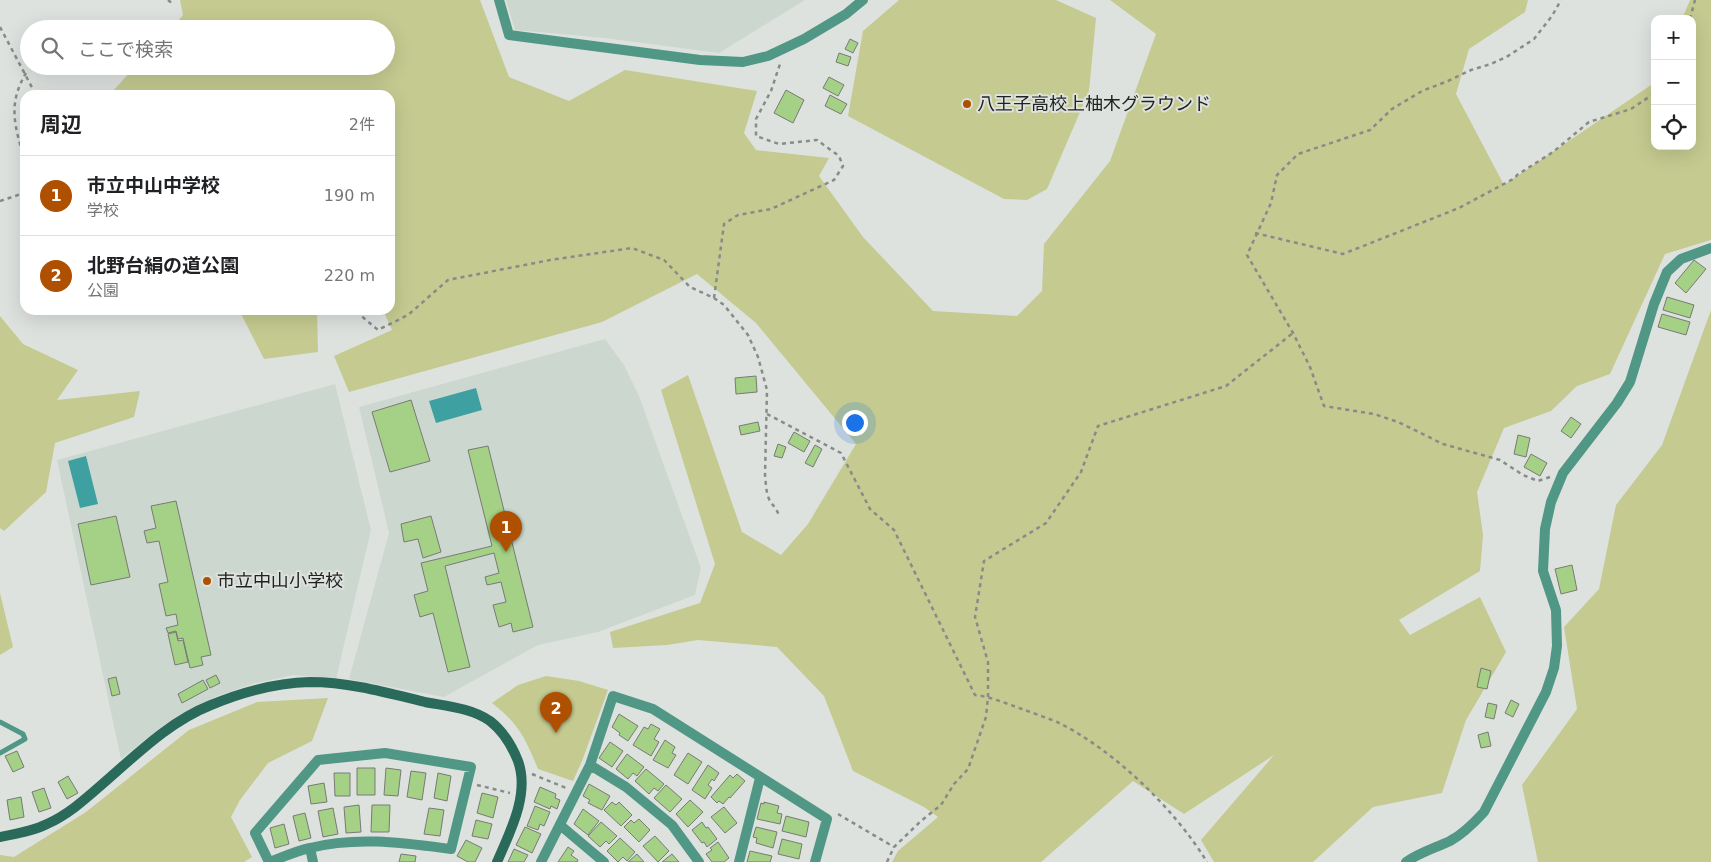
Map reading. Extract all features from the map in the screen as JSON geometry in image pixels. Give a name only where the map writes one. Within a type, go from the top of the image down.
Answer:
[{"type":"street","points":[[499,0],[509,35],[700,60],[743,62],[768,56],[804,39],[846,14],[863,0]]},
{"type":"street","points":[[1406,862],[1412,857],[1452,840],[1484,812],[1546,692],[1554,668],[1557,646],[1556,610],[1543,572],[1545,529],[1551,502],[1563,473],[1617,403],[1630,382],[1666,272],[1681,259],[1711,248]]},
{"type":"street","points":[[0,837],[46,825],[72,810],[161,734],[209,706],[257,690],[310,682],[343,685],[469,711],[490,721],[508,740],[519,763],[521,796],[509,835],[497,862]]},
{"type":"street","points":[[541,862],[590,765],[613,696],[653,709],[828,819],[815,862]]},
{"type":"street","points":[[385,753],[471,767],[451,849],[380,841],[356,841],[310,848],[270,862],[256,833],[318,760],[385,753]]},
{"type":"street","points":[[590,765],[626,788],[672,825],[699,862]]},
{"type":"street","points":[[739,862],[760,778]]},
{"type":"street","points":[[560,825],[604,862]]},
{"type":"street","points":[[310,848],[313,862]]},
{"type":"lane","points":[[0,722],[22,734],[25,739],[0,753]]},
{"type":"path","points":[[168,0],[174,5]]},
{"type":"path","points":[[1561,0],[1552,16],[1534,39],[1508,56],[1422,92],[1392,109],[1370,130],[1298,154],[1277,174],[1271,203],[1247,255],[1293,333],[1310,367],[1324,406],[1374,414],[1398,422],[1443,444],[1500,460],[1523,475],[1538,480],[1563,473]]},
{"type":"path","points":[[1691,15],[1695,0]]},
{"type":"path","points":[[0,26],[20,62]]},
{"type":"path","points":[[714,298],[724,224],[738,215],[771,209],[834,180],[843,166],[839,156],[817,140],[779,144],[756,136],[756,119],[771,91],[787,46]]},
{"type":"path","points":[[20,141],[14,118],[14,101],[18,86],[25,75]]},
{"type":"path","points":[[27,75],[34,90]]},
{"type":"path","points":[[1256,233],[1343,254],[1459,208],[1516,178],[1517,175],[1553,152],[1589,122],[1631,109],[1651,96]]},
{"type":"path","points":[[0,201],[20,194]]},
{"type":"path","points":[[360,315],[378,330],[408,315],[448,280],[550,260],[632,248],[664,260],[690,287],[714,298],[724,305],[748,335],[758,357],[767,390],[765,476],[770,501],[778,509],[779,516]]},
{"type":"path","points":[[887,862],[894,847],[941,805],[954,784],[968,768],[986,717],[988,662],[975,617],[984,561],[1046,522],[1081,472],[1098,426],[1226,386],[1293,333]]},
{"type":"path","points":[[767,414],[842,453],[870,509],[894,530],[975,696],[988,697],[1055,721],[1112,756],[1170,813],[1200,850],[1207,862]]},
{"type":"path","points":[[519,769],[576,792]]},
{"type":"path","points":[[467,783],[514,794]]},
{"type":"path","points":[[820,814],[830,809],[894,847]]},
{"type":"shaded area","points":[[506,0],[805,0],[719,53],[604,38],[515,30]]},
{"type":"shaded area","points":[[605,339],[624,365],[639,396],[701,568],[695,595],[598,632],[538,645],[444,697],[349,679],[389,533],[359,407]]},
{"type":"shaded area","points":[[335,384],[371,530],[336,679],[293,675],[252,684],[215,697],[180,716],[121,759],[57,460]]},
{"type":"green space","points":[[180,0],[480,0],[509,77],[569,101],[625,70],[757,91],[744,133],[756,150],[829,158],[819,176],[863,237],[933,311],[1017,316],[1042,291],[1044,244],[1110,161],[1156,34],[1110,0],[1528,0],[1525,12],[1469,49],[1456,94],[1504,185],[1651,85],[1651,150],[1696,150],[1696,15],[1684,15],[1690,0],[1711,0],[1711,240],[1665,254],[1610,374],[1577,386],[1551,411],[1504,428],[1477,492],[1483,535],[1480,571],[1399,620],[1410,635],[1480,597],[1506,652],[1466,720],[1442,793],[1373,807],[1313,862],[1214,862],[1201,840],[1274,755],[1184,814],[1133,781],[1041,862],[892,862],[898,851],[938,817],[924,807],[853,771],[824,696],[777,647],[698,640],[667,645],[613,648],[610,632],[700,603],[715,564],[661,390],[688,375],[742,532],[781,555],[808,524],[856,444],[756,323],[697,274],[602,322],[349,392],[334,356],[392,330],[385,315],[395,315],[395,90],[114,90],[128,75],[395,75],[395,20],[179,20],[183,15]]},
{"type":"green space","name":"八王子高校上柚木グラウンド","points":[[899,0],[1056,0],[1096,18],[1089,91],[1047,189],[1027,200],[1004,199],[848,116],[863,31]]},
{"type":"green space","points":[[1711,310],[1711,862],[1538,862],[1522,785],[1577,709],[1564,627],[1599,589],[1616,505],[1662,445]]},
{"type":"green space","points":[[242,315],[317,315],[318,352],[264,359]]},
{"type":"green space","points":[[0,316],[23,344],[78,370],[57,400],[140,391],[134,417],[55,443],[46,492],[4,531],[0,528]]},
{"type":"green space","points":[[0,593],[13,647],[0,655]]},
{"type":"green space","points":[[546,676],[579,681],[608,690],[573,781],[538,769],[520,732],[509,718],[492,703],[518,685]]},
{"type":"green space","points":[[328,698],[312,741],[268,763],[240,800],[231,817],[252,857],[244,862],[0,862],[0,855],[14,857],[86,812],[189,730],[257,702]]},
{"type":"water","points":[[476,388],[482,410],[436,423],[429,401]]},
{"type":"water","points":[[86,456],[98,504],[80,508],[68,461]]},
{"type":"building","points":[[850,39],[858,43],[853,53],[845,49]]},
{"type":"building","points":[[839,53],[851,57],[848,66],[836,62]]},
{"type":"building","points":[[829,77],[844,85],[838,96],[823,88]]},
{"type":"building","points":[[786,90],[804,100],[793,123],[774,113]]},
{"type":"building","points":[[830,95],[847,104],[841,114],[825,106]]},
{"type":"building","points":[[1694,260],[1706,269],[1686,293],[1675,283]]},
{"type":"building","points":[[1667,297],[1694,305],[1690,318],[1663,310]]},
{"type":"building","points":[[1662,314],[1690,322],[1686,335],[1658,327]]},
{"type":"building","points":[[756,376],[757,392],[736,394],[735,378]]},
{"type":"building","points":[[411,400],[430,461],[390,472],[372,412]]},
{"type":"building","points":[[1571,417],[1581,424],[1571,438],[1561,431]]},
{"type":"building","points":[[758,422],[760,431],[741,435],[739,426]]},
{"type":"building","points":[[794,432],[810,441],[804,452],[788,443]]},
{"type":"building","points":[[1518,435],[1530,438],[1526,457],[1514,454]]},
{"type":"building","points":[[778,444],[786,447],[782,458],[774,456]]},
{"type":"building","points":[[815,445],[822,449],[813,467],[805,463]]},
{"type":"building","points":[[488,446],[533,627],[513,632],[511,623],[499,627],[493,605],[506,602],[501,582],[487,585],[485,577],[499,573],[494,553],[445,566],[470,667],[448,672],[433,613],[420,617],[414,595],[428,591],[421,563],[492,546],[468,450]]},
{"type":"building","points":[[1531,454],[1547,463],[1540,476],[1524,467]]},
{"type":"building","points":[[176,501],[211,655],[201,657],[203,665],[190,668],[183,638],[178,639],[176,631],[168,633],[166,628],[178,625],[176,614],[166,616],[159,584],[168,582],[159,541],[147,543],[144,531],[156,528],[151,506]]},
{"type":"building","points":[[116,516],[130,577],[91,585],[78,524]]},
{"type":"building","points":[[431,516],[441,552],[423,558],[418,539],[404,542],[401,524]]},
{"type":"building","points":[[1572,565],[1577,590],[1561,594],[1555,569]]},
{"type":"building","points":[[176,632],[178,641],[183,640],[188,662],[175,665],[168,634]]},
{"type":"building","points":[[1481,668],[1491,671],[1487,689],[1477,687]]},
{"type":"building","points":[[216,675],[220,683],[210,688],[206,680]]},
{"type":"building","points":[[116,677],[120,694],[112,696],[108,679]]},
{"type":"building","points":[[203,680],[208,689],[182,703],[178,694]]},
{"type":"building","points":[[1511,700],[1519,704],[1513,717],[1505,713]]},
{"type":"building","points":[[1488,703],[1497,705],[1494,719],[1485,717]]},
{"type":"building","points":[[619,714],[638,726],[628,741],[612,727]]},
{"type":"building","points":[[651,724],[660,729],[654,739],[659,742],[651,756],[633,745],[644,727],[648,729]]},
{"type":"building","points":[[1488,732],[1491,746],[1481,748],[1478,735]]},
{"type":"building","points":[[665,740],[675,747],[672,753],[676,755],[668,768],[653,760]]},
{"type":"building","points":[[610,742],[623,751],[612,767],[599,758]]},
{"type":"building","points":[[17,751],[24,767],[13,772],[5,756]]},
{"type":"building","points":[[688,753],[702,762],[688,784],[674,775]]},
{"type":"building","points":[[627,754],[644,767],[637,776],[633,773],[628,779],[616,769]]},
{"type":"building","points":[[708,765],[719,773],[714,781],[712,779],[708,785],[712,788],[705,799],[692,790]]},
{"type":"building","points":[[357,768],[375,768],[375,795],[357,795]]},
{"type":"building","points":[[386,768],[401,770],[398,796],[384,795]]},
{"type":"building","points":[[646,769],[664,784],[658,791],[654,788],[649,794],[635,781]]},
{"type":"building","points":[[411,771],[426,773],[422,800],[407,797]]},
{"type":"building","points":[[334,773],[350,773],[350,796],[335,796]]},
{"type":"building","points":[[438,773],[451,776],[447,801],[434,798]]},
{"type":"building","points":[[737,774],[745,781],[723,804],[719,801],[717,803],[711,797],[730,775],[733,778]]},
{"type":"building","points":[[68,776],[78,793],[67,799],[58,782]]},
{"type":"building","points":[[324,783],[327,802],[311,804],[308,786]]},
{"type":"building","points":[[589,784],[610,796],[602,810],[588,803],[590,800],[583,796]]},
{"type":"building","points":[[666,785],[682,799],[670,812],[654,798]]},
{"type":"building","points":[[540,787],[556,794],[555,798],[560,800],[557,809],[551,806],[550,809],[534,802]]},
{"type":"building","points":[[44,788],[51,808],[39,812],[32,792]]},
{"type":"building","points":[[482,793],[498,797],[493,818],[477,813]]},
{"type":"building","points":[[21,797],[24,817],[10,820],[7,800]]},
{"type":"building","points":[[690,800],[703,812],[688,827],[676,814]]},
{"type":"building","points":[[612,802],[616,805],[619,802],[632,815],[621,826],[604,810]]},
{"type":"building","points":[[764,802],[779,806],[777,813],[782,814],[780,824],[757,819],[761,803],[764,804]]},
{"type":"building","points":[[359,805],[361,832],[346,833],[344,807]]},
{"type":"building","points":[[372,805],[390,805],[389,832],[371,832]]},
{"type":"building","points":[[535,806],[550,812],[544,826],[540,824],[538,830],[527,826]]},
{"type":"building","points":[[724,807],[737,823],[725,833],[711,817]]},
{"type":"building","points":[[333,808],[338,834],[323,837],[318,811]]},
{"type":"building","points":[[429,808],[444,810],[440,836],[424,834]]},
{"type":"building","points":[[583,809],[599,821],[588,835],[574,824]]},
{"type":"building","points":[[305,813],[311,838],[299,841],[293,816]]},
{"type":"building","points":[[786,816],[809,822],[806,837],[782,831]]},
{"type":"building","points":[[639,819],[650,830],[639,842],[624,827],[631,820],[634,823]]},
{"type":"building","points":[[476,820],[492,824],[488,839],[472,836]]},
{"type":"building","points":[[601,822],[617,836],[609,844],[606,841],[600,847],[588,836]]},
{"type":"building","points":[[702,822],[717,839],[707,847],[692,830]]},
{"type":"building","points":[[284,824],[289,844],[275,848],[270,828]]},
{"type":"building","points":[[525,827],[541,834],[532,853],[516,845]]},
{"type":"building","points":[[756,827],[777,832],[773,848],[756,843],[757,838],[753,837]]},
{"type":"building","points":[[655,836],[669,851],[658,862],[643,846]]},
{"type":"building","points":[[620,838],[635,852],[627,861],[623,857],[618,862],[607,851]]},
{"type":"building","points":[[782,839],[802,844],[799,859],[778,854]]},
{"type":"building","points":[[466,840],[482,848],[475,862],[468,862],[457,856]]},
{"type":"building","points":[[718,842],[729,858],[724,862],[712,862],[706,854]]},
{"type":"building","points":[[568,847],[574,851],[571,855],[578,860],[577,862],[558,862]]},
{"type":"building","points":[[514,849],[528,855],[524,862],[508,862]]},
{"type":"building","points":[[750,851],[772,856],[770,862],[747,862]]},
{"type":"building","points":[[401,854],[416,856],[415,862],[399,862]]},
{"type":"building","points":[[637,854],[644,862],[628,862]]},
{"type":"building","points":[[672,854],[679,862],[662,862]]},
{"type":"place","name":"八王子高校上柚木グラウンド","points":[[967,104]]},
{"type":"place","name":"市立中山中学校","points":[[506,552]]},
{"type":"place","name":"市立中山小学校","points":[[207,581]]},
{"type":"place","name":"北野台絹の道公園","points":[[556,733]]}]
